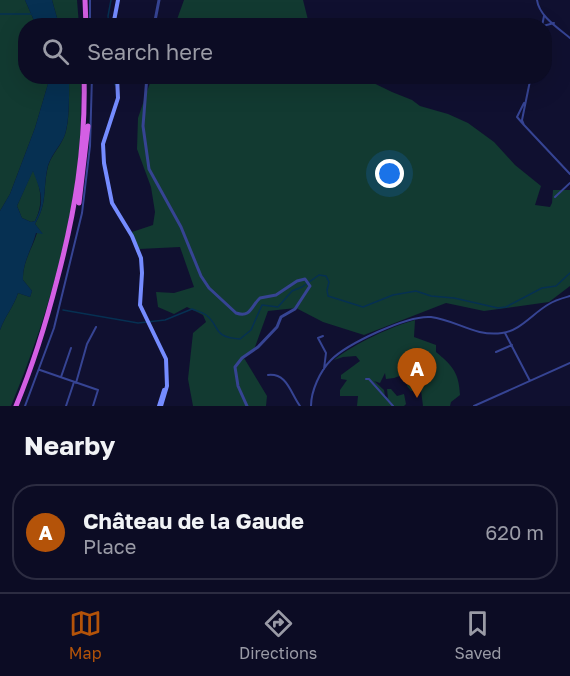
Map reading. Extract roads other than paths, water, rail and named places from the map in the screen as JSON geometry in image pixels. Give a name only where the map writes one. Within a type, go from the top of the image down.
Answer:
[{"type":"highway","points":[[86,0],[86,18]]},
{"type":"highway","points":[[18,406],[51,317],[78,211],[86,150],[88,84]]},
{"type":"main road","points":[[115,18],[118,0]]},
{"type":"main road","points":[[118,84],[116,105],[104,140],[103,155],[112,203],[132,236],[141,258],[140,301],[164,353],[167,381],[160,406]]},
{"type":"street","points":[[156,18],[159,0]]},
{"type":"street","points":[[537,0],[547,18]]},
{"type":"street","points":[[554,23],[570,38]]},
{"type":"street","points":[[25,406],[54,328],[82,213],[90,146],[88,84]]},
{"type":"street","points":[[146,84],[143,120],[148,164],[153,178],[181,227],[198,270],[209,288],[236,313],[244,315],[251,312],[260,298],[276,295],[297,281],[305,279],[310,285],[309,290],[294,310],[281,317],[277,327],[235,367],[238,386],[246,406]]},
{"type":"street","points":[[524,125],[522,120],[529,84]]},
{"type":"street","points":[[526,101],[517,117],[570,174]]},
{"type":"street","points":[[565,169],[570,167]]},
{"type":"street","points":[[555,197],[570,183]]},
{"type":"street","points":[[311,406],[314,391],[324,369],[334,357],[390,326],[418,317],[437,318],[479,333],[506,333],[547,305],[570,296]]},
{"type":"street","points":[[66,406],[87,344],[96,327]]},
{"type":"street","points":[[506,333],[530,381]]},
{"type":"street","points":[[322,336],[318,338],[326,353],[324,369]]},
{"type":"street","points":[[496,352],[512,345]]},
{"type":"street","points":[[61,378],[71,348]]},
{"type":"street","points":[[474,406],[570,363]]},
{"type":"street","points":[[40,370],[98,390],[93,406]]},
{"type":"street","points":[[268,375],[278,375],[283,378],[300,406]]},
{"type":"street","points":[[366,379],[369,379],[393,406]]},
{"type":"water","points":[[25,0],[52,0],[57,18],[33,18]]},
{"type":"water","points":[[48,84],[69,84],[66,131],[48,165],[43,204],[35,224],[43,234],[36,233],[24,268],[23,280],[32,291],[30,297],[18,293],[0,330],[0,211],[10,194],[35,128]],"holes":[[[33,171],[40,190],[41,201],[35,221],[31,222],[22,218],[17,206]]]},
{"type":"waterway","points":[[108,18],[111,0]]},
{"type":"waterway","points":[[0,14],[32,14]]},
{"type":"waterway","points":[[63,310],[138,323],[165,320],[192,309],[211,319],[220,333],[240,339],[251,330],[262,305],[278,307],[292,291],[319,275],[326,276],[329,282],[328,296],[363,307],[393,295],[416,291],[431,296],[454,298],[498,308],[506,307],[542,288],[556,286],[570,273]]},
{"type":"place","name":"Château de la Gaude","points":[[417,398]]}]
